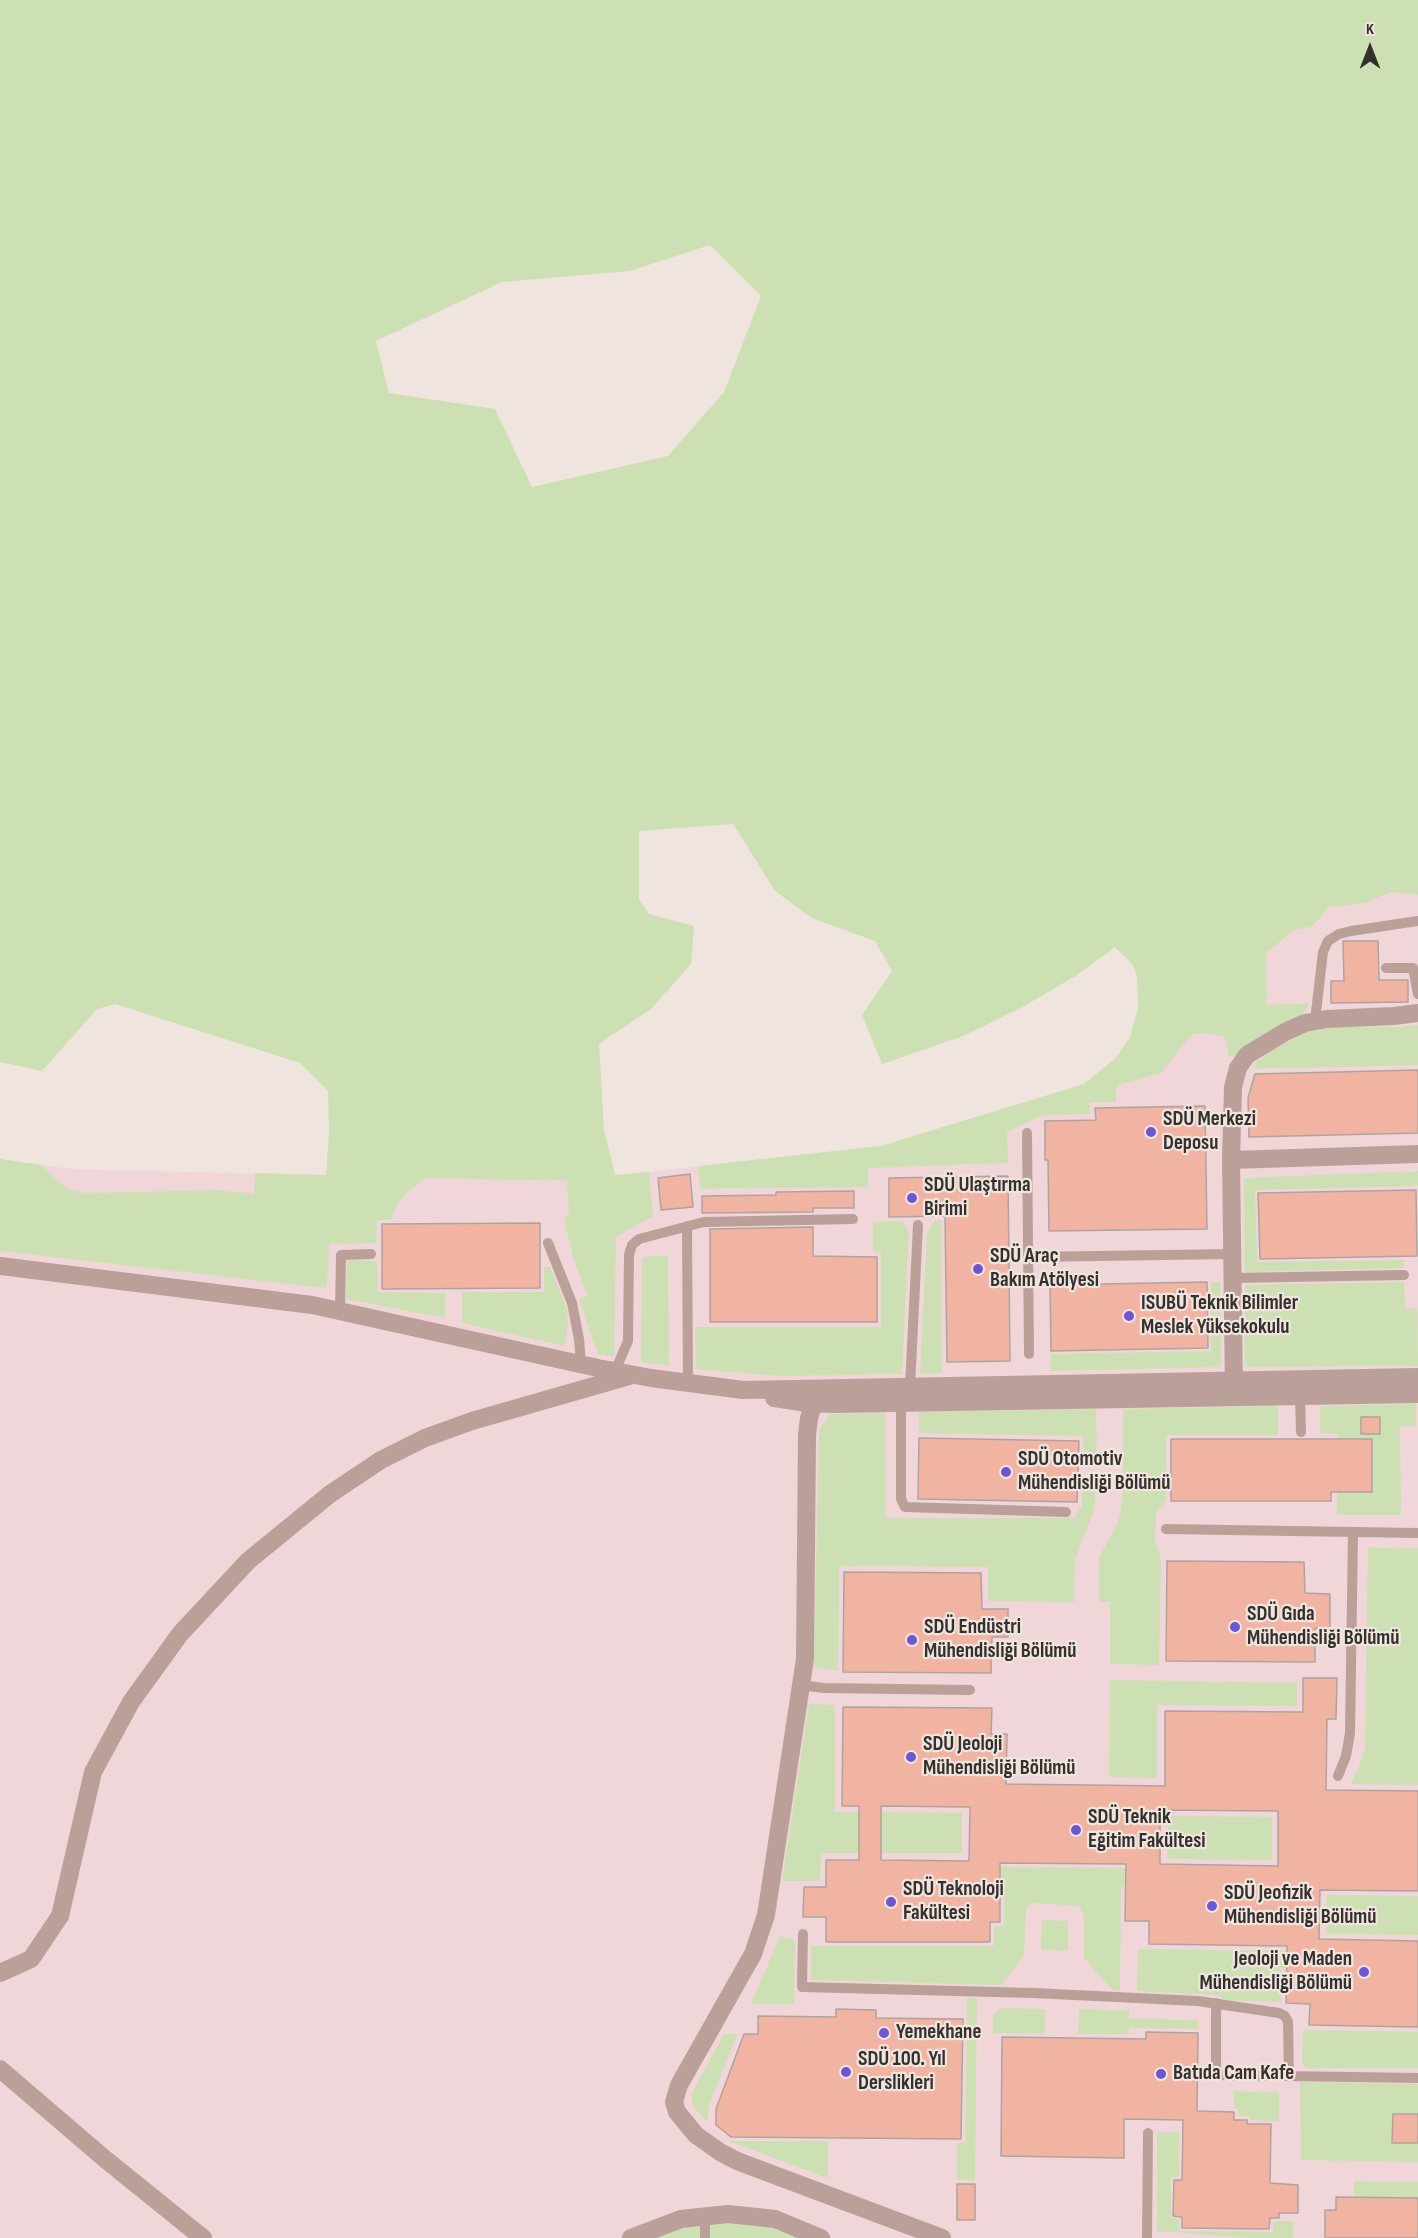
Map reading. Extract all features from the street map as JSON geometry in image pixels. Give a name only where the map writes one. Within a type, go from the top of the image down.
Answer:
[{"type":"street","points":[[1234,1388],[1231,1160],[1233,1087],[1242,1061],[1255,1050],[1285,1032],[1315,1021],[1418,1013]]},
{"type":"street","points":[[1231,1160],[1418,1154]]},
{"type":"street","points":[[0,1266],[274,1299],[340,1311],[624,1373],[743,1390],[781,1400],[817,1396],[1234,1388],[1418,1377]]},
{"type":"street","points":[[0,1973],[31,1959],[60,1916],[93,1772],[131,1702],[180,1634],[248,1561],[330,1494],[381,1460],[416,1443],[472,1421],[624,1373]]},
{"type":"street","points":[[1234,1388],[1300,1395],[1418,1394]]},
{"type":"street","points":[[817,1396],[807,1436],[806,1650],[764,1927],[740,1979],[679,2085],[674,2098],[675,2107],[696,2135],[737,2161],[942,2238]]},
{"type":"street","points":[[0,2069],[105,2159],[203,2238]]},
{"type":"street","points":[[631,2238],[681,2219],[705,2215],[740,2214],[775,2219],[821,2238]]},
{"type":"lane","points":[[1315,1021],[1323,952],[1328,941],[1339,934],[1351,931],[1418,921]]},
{"type":"lane","points":[[1386,968],[1413,968],[1418,994]]},
{"type":"lane","points":[[1027,1133],[1029,1354]]},
{"type":"lane","points":[[624,1373],[628,1341],[629,1255],[632,1245],[639,1239],[712,1222],[853,1219]]},
{"type":"lane","points":[[918,1225],[901,1498],[905,1507],[1066,1512]]},
{"type":"lane","points":[[687,1226],[688,1383]]},
{"type":"lane","points":[[548,1244],[572,1303],[581,1364]]},
{"type":"lane","points":[[340,1311],[341,1255],[371,1254]]},
{"type":"lane","points":[[1029,1257],[1233,1254]]},
{"type":"lane","points":[[1233,1278],[1404,1275]]},
{"type":"lane","points":[[1300,1395],[1301,1432]]},
{"type":"lane","points":[[1166,1529],[1418,1533]]},
{"type":"lane","points":[[1338,1776],[1346,1756],[1350,1733],[1353,1532]]},
{"type":"lane","points":[[801,1685],[836,1689],[970,1690]]},
{"type":"lane","points":[[803,1934],[802,1987],[1013,1992],[1216,2003],[1285,2016],[1289,2024],[1289,2076]]},
{"type":"lane","points":[[1216,2003],[1216,2075],[1418,2078]]},
{"type":"lane","points":[[1147,2238],[1148,2133]]},
{"type":"lane","points":[[705,2215],[705,2238]]},
{"type":"shaded area","points":[[1418,554],[1418,2238],[0,2238],[0,1159],[73,1169],[568,1181],[881,1146],[1084,1084],[1273,926]]},
{"type":"green space","points":[[0,0],[1418,0],[1418,895],[1391,892],[1365,903],[1328,907],[1313,926],[1294,930],[1267,952],[1267,1005],[1309,1003],[1302,1016],[1235,1057],[1229,1056],[1223,1036],[1194,1034],[1161,1073],[1118,1085],[1116,1102],[1090,1102],[1090,1114],[1043,1115],[1007,1132],[1008,1163],[868,1168],[868,1187],[700,1189],[698,1166],[881,1146],[1084,1084],[1116,1058],[1130,1037],[1138,1008],[1137,976],[1133,965],[1115,947],[1077,975],[1021,1008],[961,1037],[882,1064],[862,1015],[892,971],[875,941],[812,918],[775,891],[733,824],[639,831],[639,900],[649,914],[694,926],[691,964],[651,1009],[599,1044],[604,1129],[615,1175],[649,1172],[653,1216],[616,1237],[614,1357],[598,1354],[579,1300],[587,1295],[574,1260],[564,1220],[569,1213],[567,1181],[425,1178],[396,1206],[392,1219],[377,1220],[376,1243],[329,1244],[325,1288],[0,1251],[0,1159],[41,1165],[67,1189],[86,1193],[219,1190],[254,1194],[255,1173],[326,1175],[329,1131],[328,1091],[300,1063],[115,1004],[97,1009],[42,1071],[0,1062]],"holes":[[[710,245],[761,296],[724,392],[668,456],[532,487],[495,409],[389,393],[376,341],[502,282],[630,271]]]},
{"type":"green space","points":[[1418,1025],[1418,1065],[1255,1069],[1256,1063],[1274,1048],[1304,1032],[1334,1027]]},
{"type":"green space","points":[[1418,1171],[1418,1186],[1255,1190],[1257,1262],[1404,1260],[1404,1268],[1245,1272],[1244,1178]]},
{"type":"green space","points":[[935,1220],[941,1220],[942,1373],[920,1374],[927,1233]]},
{"type":"green space","points":[[902,1221],[909,1231],[902,1374],[779,1376],[696,1369],[695,1327],[881,1327],[881,1253],[873,1252],[873,1222]]},
{"type":"green space","points":[[668,1255],[669,1366],[641,1362],[642,1260],[644,1257]]},
{"type":"green space","points":[[347,1260],[377,1261],[378,1292],[445,1293],[445,1318],[346,1299]]},
{"type":"green space","points":[[544,1267],[550,1267],[567,1309],[568,1325],[564,1346],[462,1323],[462,1292],[544,1292]]},
{"type":"green space","points":[[1211,1282],[1220,1282],[1221,1367],[1050,1371],[1051,1354],[1211,1351]]},
{"type":"green space","points":[[1404,1282],[1405,1308],[1417,1309],[1418,1366],[1245,1367],[1245,1285]]},
{"type":"green space","points":[[1416,1404],[1416,1426],[1400,1426],[1401,1515],[1337,1515],[1338,1434],[1320,1433],[1320,1406]]},
{"type":"green space","points":[[1278,1406],[1278,1435],[1166,1435],[1166,1501],[1157,1510],[1155,1540],[1161,1559],[1159,1665],[1110,1664],[1110,1602],[1099,1602],[1099,1557],[1116,1527],[1120,1513],[1123,1494],[1123,1409]]},
{"type":"green space","points":[[1096,1409],[1097,1461],[1084,1460],[1083,1436],[919,1433],[919,1412]]},
{"type":"green space","points":[[885,1413],[886,1518],[1074,1518],[1082,1505],[1082,1484],[1096,1484],[1094,1510],[1075,1560],[1074,1602],[988,1601],[988,1567],[839,1566],[838,1671],[814,1667],[819,1430],[830,1414]]},
{"type":"green space","points":[[1368,1547],[1418,1548],[1418,1785],[1351,1784],[1365,1747]]},
{"type":"green space","points":[[1110,1680],[1297,1683],[1297,1706],[1157,1705],[1157,1778],[1109,1777]]},
{"type":"green space","points":[[809,1704],[835,1705],[835,1812],[962,1813],[962,1853],[821,1853],[820,1881],[782,1881]]},
{"type":"green space","points":[[1168,1816],[1272,1817],[1272,1860],[1167,1859]]},
{"type":"green space","points":[[995,1867],[1133,1868],[1133,1886],[1121,1887],[1120,1991],[1113,1990],[1084,1958],[1084,1916],[1079,1906],[1035,1903],[1026,1909],[1024,1956],[1001,1985],[811,1980],[811,1946],[994,1946],[994,1926],[1004,1926],[1004,1881],[995,1881]]},
{"type":"green space","points":[[1327,1895],[1418,1896],[1418,1935],[1326,1934]]},
{"type":"green space","points":[[1042,1920],[1068,1921],[1068,1951],[1041,1950]]},
{"type":"green space","points":[[780,1936],[795,1940],[794,2004],[751,2004]]},
{"type":"green space","points":[[1138,1949],[1294,1951],[1294,1968],[1281,1968],[1281,2002],[1226,2000],[1217,1995],[1137,1991]]},
{"type":"green space","points":[[967,1998],[977,1998],[975,2180],[957,2180],[957,2143],[965,2142]]},
{"type":"green space","points":[[1001,2008],[1045,2009],[1045,2034],[993,2033],[993,2014]]},
{"type":"green space","points":[[1079,2009],[1129,2010],[1129,2018],[1198,2020],[1198,2029],[1129,2028],[1129,2034],[1078,2034]]},
{"type":"green space","points":[[1303,2030],[1418,2032],[1418,2068],[1306,2068],[1302,2063]]},
{"type":"green space","points":[[724,2034],[737,2034],[709,2105],[707,2122],[692,2105],[692,2093]]},
{"type":"green space","points":[[1300,2082],[1418,2084],[1418,2162],[1301,2160]]},
{"type":"green space","points":[[1234,2091],[1279,2092],[1279,2121],[1251,2120],[1250,2116],[1238,2116],[1238,2108],[1234,2108]]},
{"type":"green space","points":[[1157,2132],[1179,2132],[1179,2177],[1171,2177],[1171,2218],[1179,2219],[1180,2231],[1273,2232],[1273,2221],[1293,2221],[1293,2238],[1252,2238],[1157,2231]]},
{"type":"green space","points":[[728,2141],[828,2141],[828,2178]]},
{"type":"green space","points":[[1354,2181],[1418,2182],[1418,2198],[1354,2198]]},
{"type":"green space","points":[[716,2214],[821,2238],[631,2238]]},
{"type":"building","points":[[1343,941],[1378,941],[1379,980],[1408,980],[1408,1002],[1331,1003],[1331,981],[1344,981]]},
{"type":"building","points":[[1418,1070],[1418,1133],[1249,1137],[1248,1098],[1255,1074]]},
{"type":"building","points":[[1205,1106],[1207,1229],[1049,1231],[1045,1121],[1096,1120],[1095,1108]]},
{"type":"building","points":[[690,1174],[693,1207],[661,1210],[658,1178]]},
{"type":"building","name":"SDÜ Araç Bakım Atölyesi","points":[[1008,1176],[1010,1361],[947,1362],[945,1216],[889,1217],[889,1178]]},
{"type":"building","points":[[1416,1190],[1417,1256],[1260,1259],[1258,1193]]},
{"type":"building","points":[[854,1191],[854,1208],[813,1208],[813,1212],[702,1213],[702,1196]]},
{"type":"building","points":[[540,1223],[540,1288],[382,1289],[382,1224]]},
{"type":"building","points":[[813,1227],[813,1256],[877,1257],[877,1322],[710,1322],[710,1229]]},
{"type":"building","name":"ISUBÜ Teknik Bilimler Meslek Yüksekokulu","points":[[1207,1282],[1208,1348],[1051,1351],[1050,1285]]},
{"type":"building","points":[[1361,1417],[1380,1417],[1380,1434],[1361,1434]]},
{"type":"building","name":"SDÜ Otomotiv Mühendisliği Bölümü","points":[[919,1438],[1079,1441],[1077,1502],[918,1499]]},
{"type":"building","points":[[1171,1439],[1372,1439],[1372,1492],[1331,1492],[1331,1501],[1171,1501]]},
{"type":"building","name":"SDÜ Gıda Mühendisliği Bölümü","points":[[1167,1561],[1304,1562],[1305,1593],[1330,1594],[1330,1629],[1315,1628],[1315,1662],[1166,1661]]},
{"type":"building","name":"SDÜ Endüstri Mühendisliği Bölümü","points":[[844,1572],[981,1573],[982,1609],[1008,1609],[1008,1637],[992,1637],[991,1673],[843,1672]]},
{"type":"building","points":[[1303,1678],[1337,1678],[1336,1719],[1327,1719],[1326,1790],[1418,1791],[1418,1891],[1320,1890],[1319,1939],[1418,1941],[1418,2027],[1309,2025],[1310,2004],[1286,2003],[1287,1946],[1149,1944],[1149,1921],[1125,1921],[1126,1864],[1000,1863],[1000,1922],[990,1922],[990,1942],[826,1942],[826,1917],[803,1917],[804,1887],[826,1887],[826,1860],[859,1860],[859,1806],[842,1806],[843,1707],[992,1708],[991,1734],[1007,1734],[1006,1784],[1165,1786],[1165,1711],[1303,1712]],"holes":[[[881,1806],[970,1807],[969,1861],[881,1860]],[[1160,1810],[1278,1811],[1278,1866],[1160,1864]]]},
{"type":"building","name":"SDÜ 100. Yıl Derslikleri","points":[[836,2009],[876,2010],[876,2018],[963,2019],[961,2139],[731,2137],[716,2125],[716,2109],[744,2034],[758,2034],[758,2016],[836,2017]]},
{"type":"building","points":[[1146,2032],[1198,2033],[1197,2111],[1234,2112],[1234,2120],[1247,2120],[1247,2124],[1271,2124],[1270,2183],[1298,2185],[1298,2213],[1279,2213],[1279,2218],[1270,2218],[1269,2229],[1182,2228],[1182,2217],[1173,2216],[1174,2180],[1182,2180],[1183,2120],[1124,2119],[1124,2158],[1001,2156],[1002,2037],[1146,2039]]},
{"type":"building","points":[[1393,2114],[1418,2114],[1418,2143],[1392,2143]]},
{"type":"building","points":[[957,2184],[975,2184],[975,2220],[957,2220]]},
{"type":"building","points":[[1336,2197],[1418,2198],[1418,2238],[1325,2238],[1325,2210],[1336,2210]]},
{"type":"place","name":"SDÜ Merkezi Deposu","points":[[1151,1132]]},
{"type":"place","name":"SDÜ Ulaştırma Birimi","points":[[912,1198]]},
{"type":"place","name":"SDÜ Araç Bakım Atölyesi","points":[[978,1269]]},
{"type":"place","name":"ISUBÜ Teknik Bilimler Meslek Yüksekokulu","points":[[1129,1316]]},
{"type":"place","name":"SDÜ Otomotiv Mühendisliği Bölümü","points":[[1006,1472]]},
{"type":"place","name":"SDÜ Gıda Mühendisliği Bölümü","points":[[1235,1627]]},
{"type":"place","name":"SDÜ Endüstri Mühendisliği Bölümü","points":[[912,1640]]},
{"type":"place","name":"SDÜ Jeoloji Mühendisliği Bölümü","points":[[911,1757]]},
{"type":"place","name":"SDÜ Teknik Eğitim Fakültesi","points":[[1076,1830]]},
{"type":"place","name":"SDÜ Teknoloji Fakültesi","points":[[891,1902]]},
{"type":"place","name":"SDÜ Jeofizik Mühendisliği Bölümü","points":[[1212,1906]]},
{"type":"place","name":"Jeoloji ve Maden Mühendisliği Bölümü","points":[[1364,1972]]},
{"type":"place","name":"Yemekhane","points":[[884,2033]]},
{"type":"place","name":"SDÜ 100. Yıl Derslikleri","points":[[846,2072]]},
{"type":"place","name":"Batıda Cam Kafe","points":[[1161,2074]]}]
